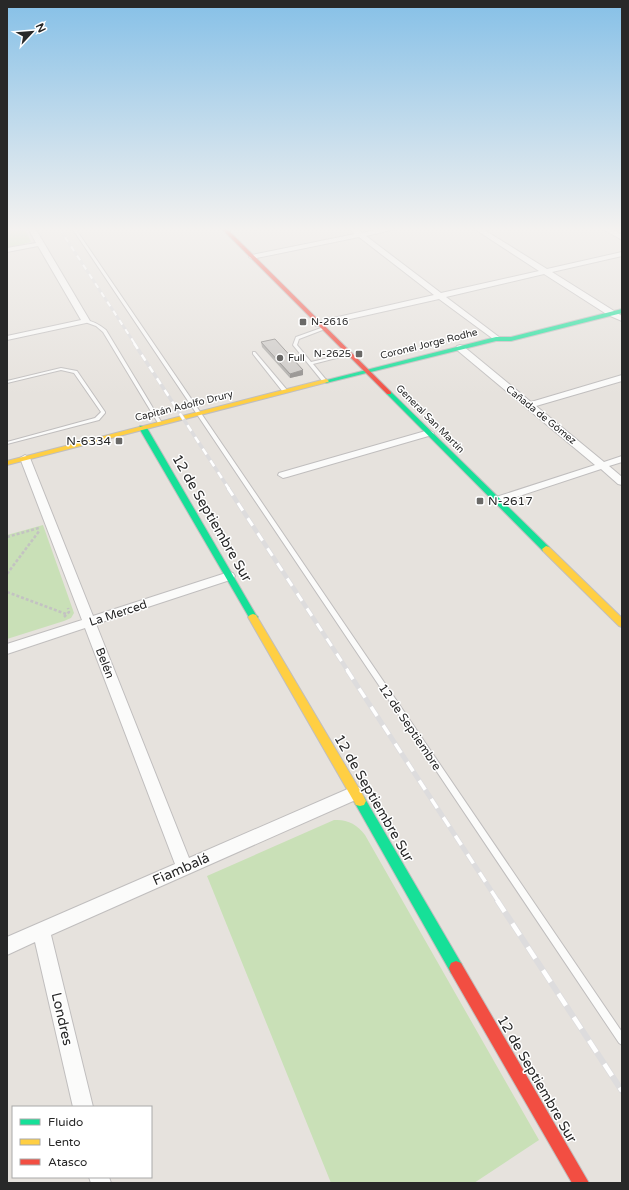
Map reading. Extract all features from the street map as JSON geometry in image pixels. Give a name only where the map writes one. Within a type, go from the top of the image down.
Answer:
[{"type":"main road","name":"General San Martín","points":[[279,284],[622,624]]},
{"type":"main road","name":"Coronel Jorge Rodhe","points":[[366,371],[496,339],[502,335],[607,311],[622,305]]},
{"type":"main road","name":"Coronel Jorge Rodhe","points":[[607,311],[622,311]]},
{"type":"main road","name":"Capitán Adolfo Drury","points":[[7,462],[366,371]]},
{"type":"main road","name":"12 de Septiembre Sur","points":[[143,428],[581,1183]]},
{"type":"street","points":[[7,338],[86,321],[64,284]]},
{"type":"street","points":[[424,284],[496,339]]},
{"type":"street","points":[[322,326],[495,284]]},
{"type":"street","points":[[563,284],[622,319]]},
{"type":"street","name":"Cañada de Gómez","points":[[460,348],[622,482]]},
{"type":"street","points":[[528,405],[622,378]]},
{"type":"street","points":[[283,475],[429,433]]},
{"type":"street","name":"Belén","points":[[25,458],[185,868]]},
{"type":"street","points":[[497,500],[622,458]]},
{"type":"street","name":"La Merced","points":[[7,649],[229,576]]},
{"type":"street","name":"Fiambalá","points":[[7,946],[355,793]]},
{"type":"street","name":"Londres","points":[[41,931],[83,1106]]},
{"type":"lane","name":"12 de Septiembre","points":[[110,284],[622,1040]]},
{"type":"lane","points":[[86,321],[98,325],[105,331],[160,423]]},
{"type":"lane","points":[[322,326],[297,338],[295,345],[325,381]]},
{"type":"lane","points":[[254,353],[285,391]]},
{"type":"lane","points":[[311,363],[350,354]]},
{"type":"lane","points":[[7,382],[61,369],[75,372],[103,412],[97,419],[7,443]]},
{"type":"path","points":[[7,537],[39,528]]},
{"type":"path","points":[[39,528],[43,537]]},
{"type":"path","points":[[7,574],[39,528]]},
{"type":"path","points":[[7,592],[67,614]]},
{"type":"path","points":[[63,618],[69,612],[66,604]]},
{"type":"green space","points":[[43,525],[74,613],[71,618],[64,621],[7,639],[7,535]]},
{"type":"green space","points":[[334,820],[347,821],[359,828],[365,835],[539,1140],[474,1183],[331,1183],[207,876]]},
{"type":"building","points":[[275,339],[303,370],[290,374],[261,342]]},
{"type":"railway","points":[[95,284],[135,344]]},
{"type":"railway","points":[[134,343],[229,489]]},
{"type":"railway","points":[[228,488],[348,671]]},
{"type":"railway","points":[[347,670],[498,901]]},
{"type":"railway","points":[[497,900],[622,1091]]},
{"type":"traffic: fast","points":[[326,381],[496,339],[511,339],[622,311]]},
{"type":"traffic: fast","points":[[389,393],[546,549]]},
{"type":"traffic: fast","points":[[143,428],[253,617]]},
{"type":"traffic: fast","points":[[360,801],[456,968]]},
{"type":"traffic: slow","points":[[7,463],[326,381]]},
{"type":"traffic: slow","points":[[546,549],[622,624]]},
{"type":"traffic: slow","points":[[253,617],[360,801]]},
{"type":"traffic: jam","points":[[279,284],[389,393]]},
{"type":"traffic: jam","points":[[456,968],[581,1183]]},
{"type":"place","name":"N-2616","points":[[303,322]]},
{"type":"place","name":"N-2625","points":[[359,354]]},
{"type":"place","name":"Full","points":[[280,358]]},
{"type":"place","name":"N-6334","points":[[119,441]]},
{"type":"place","name":"N-2617","points":[[480,501]]}]
